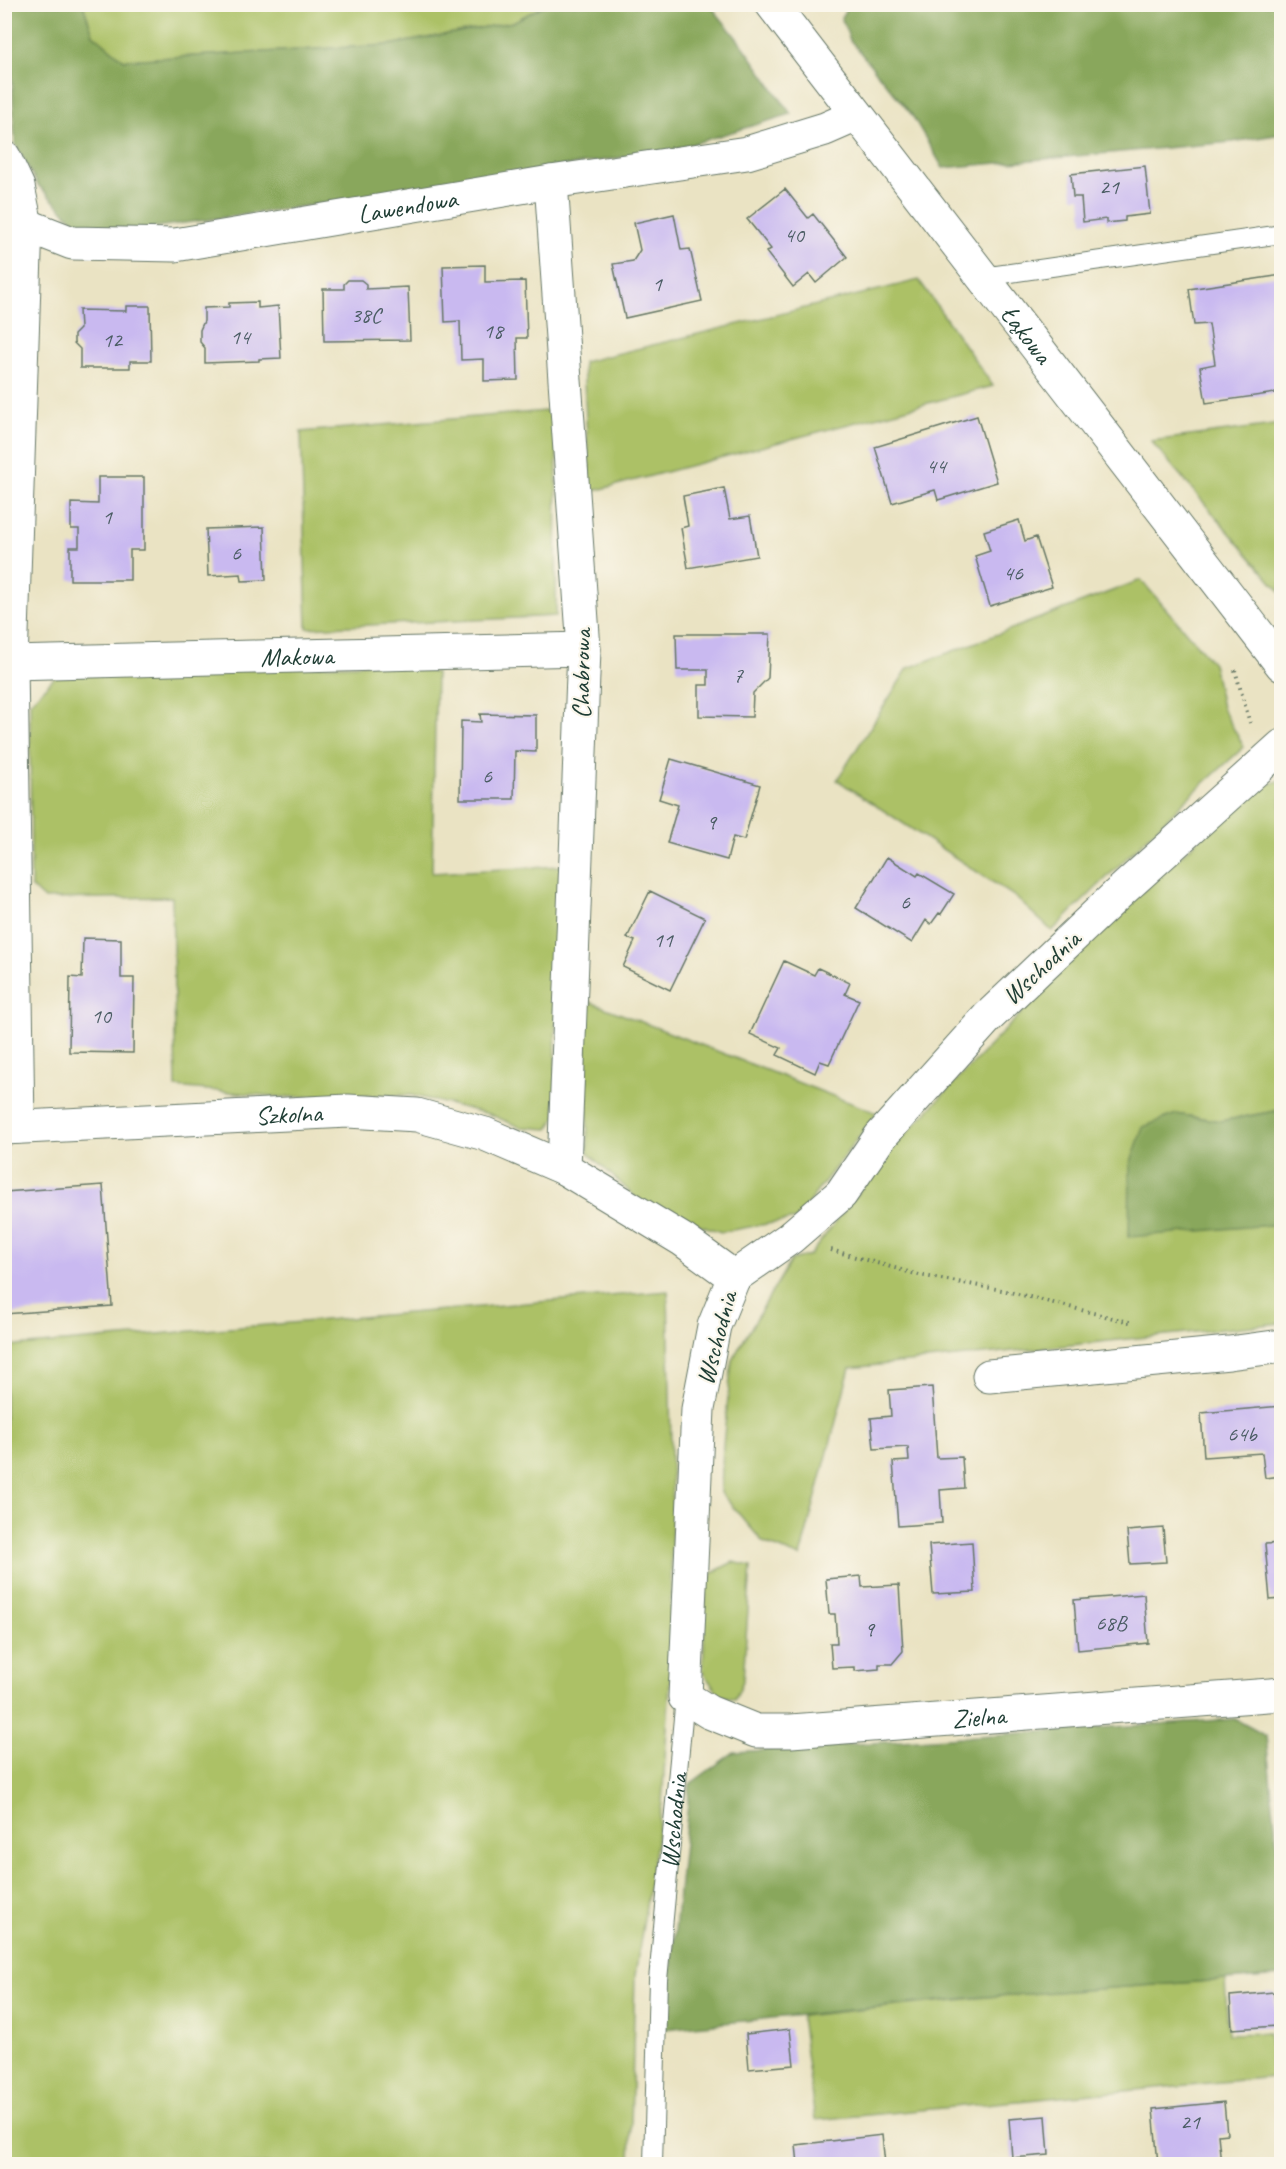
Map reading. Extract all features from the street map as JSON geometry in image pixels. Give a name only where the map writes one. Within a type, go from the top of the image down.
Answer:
[{"type":"street","name":"Łąkowa","points":[[772,4],[1281,665]]},
{"type":"street","name":"Lawendowa","points":[[26,225],[72,243],[175,245],[551,182],[747,153],[825,129],[857,115]]},
{"type":"street","points":[[4,157],[18,187],[26,225],[11,663],[11,1128]]},
{"type":"street","name":"Chabrowa","points":[[551,182],[584,649],[564,1168]]},
{"type":"street","name":"Makowa","points":[[11,663],[584,649]]},
{"type":"street","name":"Wschodnia","points":[[685,1697],[698,1409],[714,1326],[734,1277],[802,1227],[841,1194],[880,1137],[988,1017],[1119,892],[1281,746]]},
{"type":"street","name":"Szkolna","points":[[11,1128],[348,1111],[417,1115],[485,1134],[564,1168],[683,1240],[734,1277]]},
{"type":"street","points":[[989,1376],[1281,1346]]},
{"type":"street","name":"Zielna","points":[[685,1697],[709,1712],[756,1731],[791,1731],[1281,1694]]},
{"type":"lane","points":[[982,277],[1281,234]]},
{"type":"lane","name":"Wschodnia","points":[[652,2164],[658,1980],[685,1697]]},
{"type":"path","points":[[802,1227],[833,1252],[919,1275],[1002,1290],[1140,1324]]},
{"type":"green space","points":[[9,5],[83,5],[93,34],[124,60],[389,45],[513,22],[545,5],[710,5],[744,47],[791,114],[676,149],[327,203],[135,230],[77,224],[38,185],[15,144]]},
{"type":"green space","points":[[83,5],[545,5],[513,22],[389,45],[124,60],[93,34]]},
{"type":"green space","points":[[849,5],[1281,5],[1281,134],[1232,142],[943,168],[912,115],[850,40],[841,17]]},
{"type":"green space","points":[[919,280],[993,386],[590,492],[583,362]]},
{"type":"green space","points":[[557,410],[556,616],[307,628],[301,432]]},
{"type":"green space","points":[[1282,424],[1281,593],[1151,441]]},
{"type":"green space","points":[[1141,580],[1213,663],[1222,708],[1244,747],[1192,794],[1052,931],[1014,896],[837,780],[908,668]]},
{"type":"green space","points":[[398,663],[436,673],[432,873],[561,866],[555,961],[556,1117],[548,1129],[520,1127],[489,1114],[411,1095],[282,1097],[176,1087],[172,897],[44,899],[31,887],[30,702],[56,676]]},
{"type":"green space","points":[[1281,780],[1281,1110],[1221,1121],[1176,1114],[1129,1236],[1281,1224],[1281,1323],[850,1368],[800,1557],[763,1542],[721,1493],[723,1445],[732,1360],[791,1260],[810,1255],[890,1151],[1104,927],[1252,790]]},
{"type":"green space","points":[[585,1000],[877,1113],[796,1219],[721,1232],[645,1206],[588,1153]]},
{"type":"green space","points":[[1281,1110],[1281,1224],[1129,1237],[1130,1165],[1143,1127],[1176,1114],[1221,1121]]},
{"type":"green space","points":[[668,1291],[672,1501],[670,1684],[662,1803],[635,1976],[630,2164],[5,2164],[5,1347]]},
{"type":"green space","points":[[733,1562],[751,1566],[743,1681],[735,1699],[720,1695],[703,1673],[706,1586],[713,1572]]},
{"type":"green space","points":[[1235,1719],[1266,1736],[1281,1885],[1281,1976],[970,1998],[665,2029],[690,1784],[734,1752]]},
{"type":"green space","points":[[1225,1980],[1228,2034],[1269,2033],[1273,2077],[815,2120],[801,2016],[996,1996]]},
{"type":"building","points":[[1145,166],[1150,214],[1125,217],[1125,221],[1106,223],[1106,219],[1083,222],[1081,197],[1073,197],[1071,174]]},
{"type":"building","points":[[785,189],[808,218],[813,214],[847,257],[816,283],[809,274],[793,287],[766,252],[771,249],[747,219]]},
{"type":"building","points":[[674,214],[681,250],[690,249],[702,301],[625,318],[613,264],[633,261],[640,250],[634,223]]},
{"type":"building","points":[[485,265],[485,282],[525,281],[527,338],[517,338],[518,380],[484,381],[484,359],[461,360],[460,321],[445,322],[443,266]]},
{"type":"building","points":[[1282,275],[1282,392],[1206,403],[1200,367],[1215,364],[1209,324],[1194,325],[1189,289]]},
{"type":"building","points":[[348,280],[361,280],[366,284],[366,289],[408,287],[410,340],[324,341],[323,289],[344,289],[344,284]]},
{"type":"building","points":[[258,302],[258,308],[278,306],[281,358],[205,363],[205,348],[200,342],[204,308],[229,307],[229,303]]},
{"type":"building","points":[[126,306],[150,306],[151,361],[130,361],[130,368],[80,368],[80,349],[74,343],[74,335],[80,329],[79,310],[126,311]]},
{"type":"building","points":[[977,416],[997,482],[938,500],[935,490],[892,503],[875,447]]},
{"type":"building","points":[[98,477],[144,477],[144,550],[130,550],[130,580],[70,580],[70,547],[79,547],[79,529],[71,529],[71,503],[98,504]]},
{"type":"building","points":[[724,488],[730,519],[750,516],[757,556],[688,568],[681,528],[688,526],[683,496]]},
{"type":"building","points":[[1019,520],[1025,541],[1036,537],[1052,587],[990,606],[975,556],[990,551],[984,531]]},
{"type":"building","points":[[264,527],[266,580],[242,581],[241,574],[208,576],[206,529]]},
{"type":"building","points":[[676,634],[770,634],[768,678],[753,693],[752,717],[699,716],[699,685],[708,685],[708,670],[677,670]]},
{"type":"building","points":[[480,714],[536,715],[536,752],[515,751],[514,799],[460,799],[461,721],[481,722]]},
{"type":"building","points":[[671,759],[760,785],[744,840],[733,837],[727,860],[667,843],[678,805],[659,799]]},
{"type":"building","points":[[887,857],[917,876],[919,873],[954,894],[941,914],[939,913],[931,924],[926,920],[912,943],[856,908]]},
{"type":"building","points":[[650,891],[705,918],[670,990],[623,967],[635,941],[627,938]]},
{"type":"building","points":[[83,938],[121,939],[121,978],[134,978],[133,1053],[69,1052],[70,977],[82,978]]},
{"type":"building","points":[[784,961],[814,975],[818,968],[850,983],[845,994],[859,1000],[829,1064],[820,1061],[815,1073],[777,1055],[781,1048],[750,1034]]},
{"type":"building","points":[[103,1185],[112,1306],[4,1314],[4,1192]]},
{"type":"building","points":[[932,1387],[937,1458],[962,1457],[964,1488],[940,1490],[942,1523],[898,1526],[893,1462],[909,1461],[908,1447],[874,1449],[871,1418],[891,1416],[889,1390]]},
{"type":"building","points":[[1282,1406],[1282,1476],[1265,1478],[1262,1453],[1204,1457],[1201,1413]]},
{"type":"building","points":[[1163,1528],[1166,1562],[1130,1564],[1127,1531]]},
{"type":"building","points":[[972,1542],[975,1592],[933,1594],[929,1545]]},
{"type":"building","points":[[1282,1543],[1282,1599],[1270,1600],[1265,1544]]},
{"type":"building","points":[[861,1576],[862,1587],[899,1585],[903,1651],[892,1664],[879,1664],[879,1669],[855,1671],[855,1667],[832,1668],[830,1643],[837,1643],[835,1614],[829,1614],[826,1579]]},
{"type":"building","points":[[1144,1594],[1148,1643],[1078,1650],[1074,1600]]},
{"type":"building","points":[[1274,1992],[1277,2026],[1232,2029],[1230,1996]]},
{"type":"building","points":[[790,2029],[794,2065],[749,2069],[746,2034]]},
{"type":"building","points":[[1224,2102],[1227,2134],[1218,2135],[1221,2163],[1158,2164],[1153,2109]]},
{"type":"building","points":[[1046,2116],[1049,2155],[1012,2158],[1009,2119]]},
{"type":"building","points":[[882,2135],[885,2164],[798,2164],[796,2145]]}]
